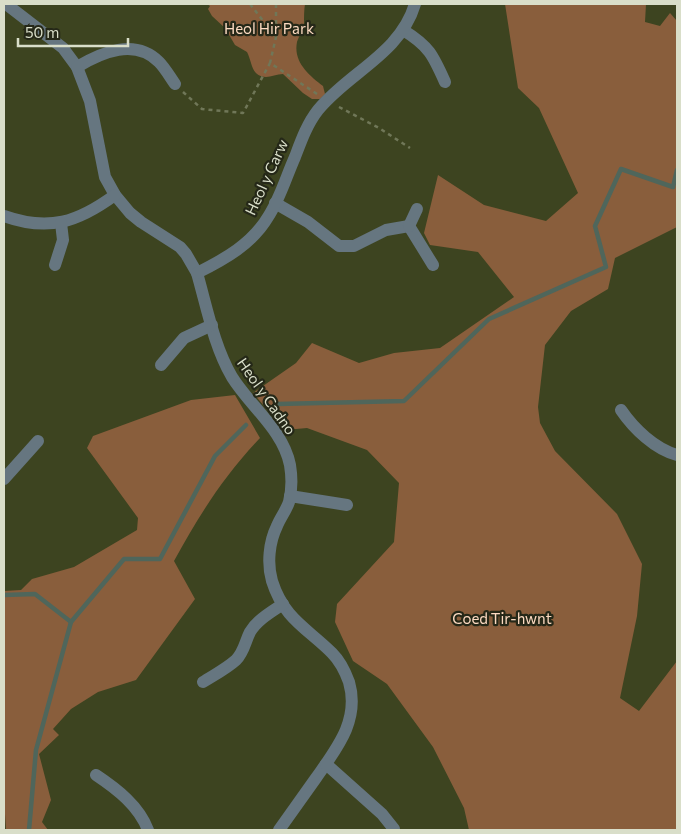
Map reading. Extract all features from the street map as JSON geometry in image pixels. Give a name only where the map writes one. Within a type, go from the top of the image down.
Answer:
[{"type":"street","name":"Heol y Cadno","points":[[6,4],[63,48],[77,67],[90,101],[105,177],[115,195],[130,213],[180,247],[186,254],[197,273],[223,359],[232,377],[248,400],[280,439],[290,464],[292,479],[288,505],[276,527],[269,554],[271,579],[283,604],[300,626],[341,663],[350,687],[352,713],[344,737],[279,830]]},
{"type":"street","name":"Heol y Carw","points":[[197,273],[226,258],[246,243],[263,224],[275,203],[312,118],[327,100],[382,54],[403,30],[410,19],[415,4]]},
{"type":"street","points":[[403,30],[426,46],[433,54],[445,82]]},
{"type":"street","points":[[77,67],[113,50],[124,48],[138,50],[149,54],[159,62],[175,84]]},
{"type":"street","points":[[4,216],[30,222],[61,223],[85,215],[115,195]]},
{"type":"street","points":[[275,203],[308,222],[339,246],[354,246],[386,230],[409,226]]},
{"type":"street","points":[[409,226],[417,209]]},
{"type":"street","points":[[55,265],[63,240],[61,223]]},
{"type":"street","points":[[409,226],[433,265]]},
{"type":"street","points":[[161,365],[176,345],[184,338],[212,325]]},
{"type":"street","points":[[621,410],[628,420],[659,448],[677,455]]},
{"type":"street","points":[[4,479],[38,441]]},
{"type":"street","points":[[290,496],[347,505]]},
{"type":"street","points":[[203,682],[228,667],[242,652],[250,632],[257,623],[283,604]]},
{"type":"street","points":[[326,764],[382,814],[394,829]]},
{"type":"street","points":[[96,775],[126,798],[140,814],[148,830]]},
{"type":"path","points":[[250,4],[276,37]]},
{"type":"path","points":[[175,84],[202,109],[243,113],[270,63],[276,37],[276,4]]},
{"type":"path","points":[[270,63],[327,100],[379,128],[410,148]]},
{"type":"green space","name":"Heol Hir Park","points":[[207,4],[305,4],[303,26],[297,42],[297,56],[308,73],[323,86],[325,94],[320,99],[312,99],[283,74],[266,77],[257,74],[247,52],[235,45],[225,28],[212,16],[208,9],[210,6]]},
{"type":"green space","name":"Coed Tir-hwnt","points":[[505,4],[646,4],[645,22],[660,26],[670,13],[677,21],[677,227],[615,258],[608,289],[571,311],[545,345],[538,407],[540,423],[555,451],[617,514],[642,564],[637,616],[620,698],[639,711],[677,661],[677,830],[469,830],[464,808],[433,747],[387,684],[353,661],[335,622],[337,604],[394,542],[399,483],[367,450],[307,428],[285,430],[253,393],[296,363],[312,343],[359,363],[394,353],[440,348],[514,297],[478,252],[430,245],[424,233],[438,175],[484,205],[546,221],[578,193],[539,108],[518,88]]},
{"type":"green space","points":[[235,395],[260,438],[213,497],[174,561],[195,599],[136,680],[98,692],[71,709],[53,729],[59,735],[39,754],[51,800],[42,822],[48,830],[6,830],[4,798],[4,591],[21,590],[32,579],[74,567],[137,530],[138,518],[87,448],[93,436],[191,400]]},
{"type":"waterway","points":[[278,404],[404,401],[489,319],[606,267],[595,226],[621,169],[673,187],[677,170]]},
{"type":"waterway","points":[[29,830],[36,750],[71,622],[124,559],[160,559],[215,456],[246,425]]},
{"type":"waterway","points":[[4,595],[35,594],[71,622]]}]
